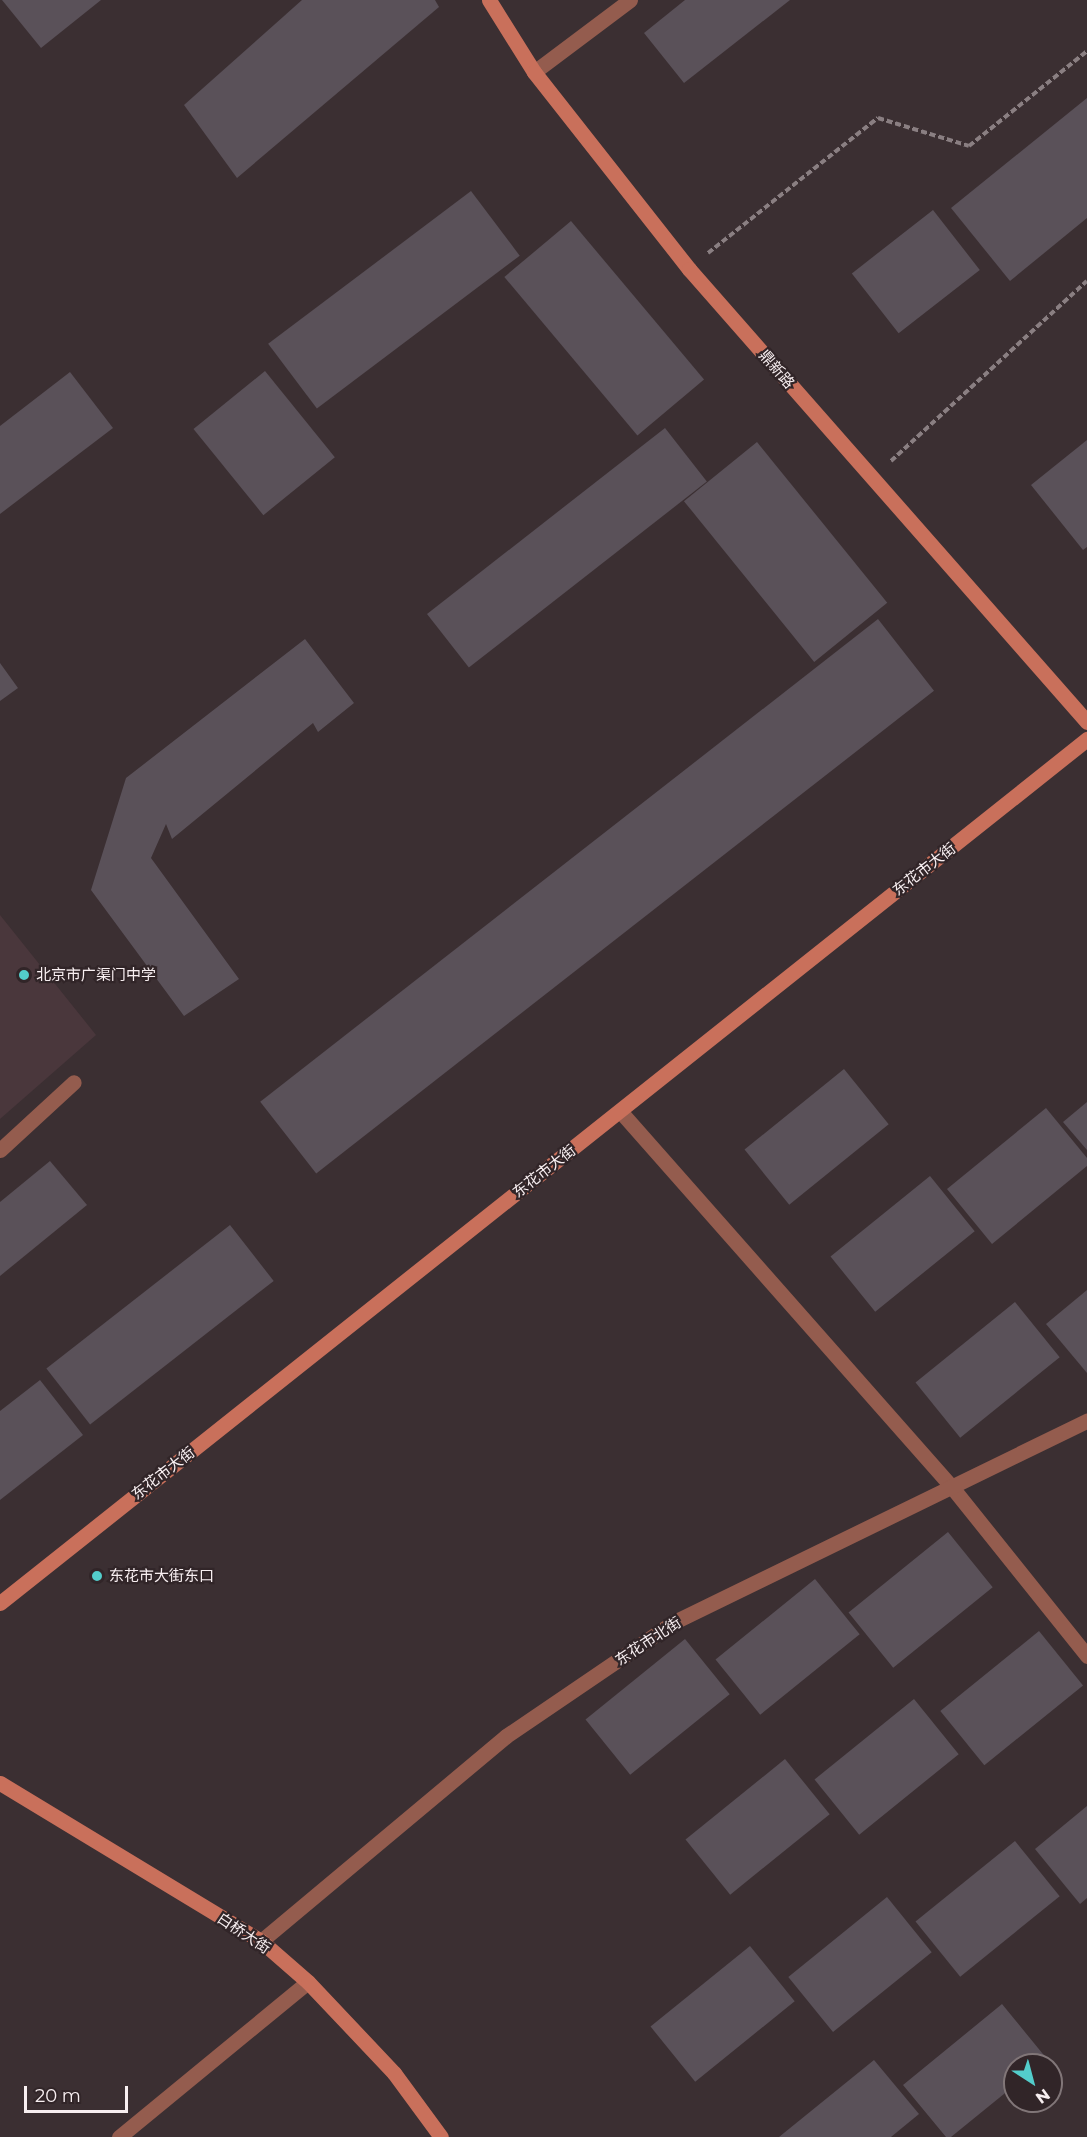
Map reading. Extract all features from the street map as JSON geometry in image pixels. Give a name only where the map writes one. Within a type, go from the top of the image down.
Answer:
[{"type":"street","name":"鼎新路","points":[[489,0],[534,72],[688,269],[1087,722]]},
{"type":"street","points":[[534,72],[630,0]]},
{"type":"street","name":"东花市大街","points":[[0,1603],[1087,739]]},
{"type":"street","points":[[0,1150],[74,1082]]},
{"type":"street","points":[[620,1111],[951,1485],[1087,1656]]},
{"type":"street","name":"东花市北街","points":[[261,1941],[506,1736],[672,1623],[951,1485],[1087,1421]]},
{"type":"street","name":"白桥大街","points":[[0,1783],[261,1941],[308,1983],[394,2073],[441,2137]]},
{"type":"street","points":[[119,2137],[308,1983]]},
{"type":"path","points":[[688,269],[878,118],[969,146],[1087,51]]},
{"type":"path","points":[[873,478],[1087,281]]},
{"type":"shaded area","name":"北京市广渠门中学","points":[[0,915],[96,1035],[0,1119]]},
{"type":"building","points":[[2,0],[101,0],[41,48]]},
{"type":"building","points":[[302,0],[435,0],[439,7],[237,178],[184,105]]},
{"type":"building","points":[[685,0],[790,0],[684,83],[644,33]]},
{"type":"building","points":[[1087,98],[1087,218],[1010,281],[951,208]]},
{"type":"building","points":[[471,191],[520,256],[317,409],[268,344]]},
{"type":"building","points":[[933,210],[980,270],[899,333],[852,273]]},
{"type":"building","points":[[571,221],[704,380],[637,435],[504,277]]},
{"type":"building","points":[[265,371],[335,457],[263,515],[194,429]]},
{"type":"building","points":[[70,372],[113,428],[0,514],[0,426]]},
{"type":"building","points":[[665,428],[707,482],[469,668],[427,614]]},
{"type":"building","points":[[1087,440],[1087,547],[1083,550],[1031,485]]},
{"type":"building","points":[[757,442],[887,603],[814,662],[684,501]]},
{"type":"building","points":[[878,619],[934,691],[316,1173],[260,1102]]},
{"type":"building","points":[[305,639],[354,703],[318,732],[313,723],[172,839],[166,824],[151,858],[239,979],[184,1016],[91,890],[126,778]]},
{"type":"building","points":[[0,663],[18,688],[0,701]]},
{"type":"building","points":[[844,1069],[889,1124],[789,1205],[745,1150]]},
{"type":"building","points":[[1087,1102],[1087,1150],[1063,1122]]},
{"type":"building","points":[[1046,1108],[1087,1158],[1087,1166],[992,1244],[947,1189]]},
{"type":"building","points":[[50,1161],[87,1205],[0,1276],[0,1202]]},
{"type":"building","points":[[930,1176],[975,1231],[875,1312],[831,1257]]},
{"type":"building","points":[[230,1225],[274,1281],[90,1424],[46,1368]]},
{"type":"building","points":[[1087,1290],[1087,1373],[1046,1324]]},
{"type":"building","points":[[1015,1302],[1060,1357],[960,1438],[916,1383]]},
{"type":"building","points":[[40,1380],[83,1435],[0,1500],[0,1411]]},
{"type":"building","points":[[948,1532],[993,1587],[893,1668],[849,1613]]},
{"type":"building","points":[[815,1579],[860,1634],[760,1715],[716,1660]]},
{"type":"building","points":[[1039,1631],[1083,1685],[984,1765],[940,1711]]},
{"type":"building","points":[[685,1639],[730,1694],[630,1775],[586,1720]]},
{"type":"building","points":[[914,1699],[959,1754],[859,1835],[815,1780]]},
{"type":"building","points":[[785,1759],[830,1814],[730,1895],[686,1840]]},
{"type":"building","points":[[1087,1806],[1087,1898],[1080,1904],[1035,1849]]},
{"type":"building","points":[[1015,1841],[1060,1896],[960,1977],[916,1922]]},
{"type":"building","points":[[887,1897],[932,1952],[833,2032],[788,1977]]},
{"type":"building","points":[[750,1946],[795,2001],[695,2082],[651,2027]]},
{"type":"building","points":[[1002,2004],[1042,2053],[1003,2053],[1003,2095],[951,2137],[946,2137],[903,2085]]},
{"type":"building","points":[[874,2060],[919,2114],[891,2137],[779,2137]]},
{"type":"place","name":"北京市广渠门中学","points":[[24,975]]},
{"type":"place","name":"东花市大街东口","points":[[97,1576]]}]
